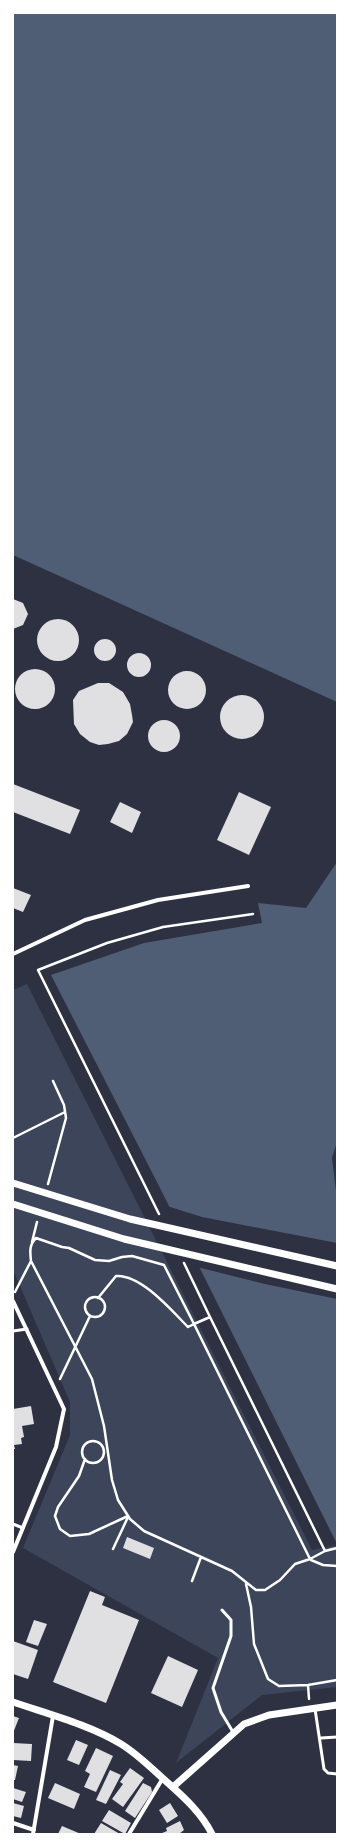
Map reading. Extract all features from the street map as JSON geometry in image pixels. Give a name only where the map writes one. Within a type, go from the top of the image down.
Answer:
[{"type":"street","points":[[13,954],[85,920],[158,900],[248,886]]},
{"type":"street","points":[[13,1183],[130,1219],[337,1266]]},
{"type":"street","points":[[13,1204],[124,1239],[337,1289]]},
{"type":"street","points":[[13,1301],[56,1389],[64,1409],[56,1447],[13,1552]]},
{"type":"street","points":[[13,1702],[99,1733],[121,1744],[173,1787],[194,1808],[212,1834]]},
{"type":"street","points":[[173,1787],[233,1732],[256,1718],[337,1705]]},
{"type":"street","points":[[13,1823],[33,1832],[53,1716]]},
{"type":"street","points":[[129,1834],[163,1778]]},
{"type":"lane","points":[[13,1331],[27,1329]]},
{"type":"lane","points":[[13,1524],[23,1528]]},
{"type":"lane","points":[[222,1610],[231,1620],[231,1636],[213,1688],[221,1712],[233,1732]]},
{"type":"lane","points":[[315,1709],[321,1738],[324,1769],[328,1773],[337,1774]]},
{"type":"lane","points":[[321,1738],[337,1737]]},
{"type":"path","points":[[161,1218],[38,970],[107,943],[163,927],[253,914]]},
{"type":"path","points":[[47,1187],[66,1118],[64,1105],[53,1082]]},
{"type":"path","points":[[13,1138],[65,1112]]},
{"type":"path","points":[[39,1216],[30,1251],[32,1261],[92,1379],[98,1400],[112,1480],[118,1500],[128,1516],[144,1531],[232,1571],[256,1590],[265,1590],[280,1580],[295,1564],[310,1559],[325,1551],[337,1548]]},
{"type":"path","points":[[32,1242],[36,1238],[69,1248],[95,1260],[109,1261],[132,1256],[164,1264],[310,1559],[323,1565],[337,1566]]},
{"type":"path","points":[[182,1260],[325,1551]]},
{"type":"path","points":[[13,1295],[32,1261]]},
{"type":"path","points":[[98,1298],[116,1276],[122,1276],[134,1280],[154,1294],[188,1327],[210,1317]]},
{"type":"path","points":[[91,1298],[98,1298],[104,1305],[104,1311],[99,1316],[90,1316],[85,1311],[86,1302],[91,1298]]},
{"type":"path","points":[[56,1389],[90,1316]]},
{"type":"path","points":[[84,1459],[91,1463],[98,1462],[103,1456],[103,1449],[96,1441],[86,1443],[82,1449],[84,1459],[79,1476],[58,1507],[56,1516],[60,1529],[70,1536],[89,1534],[128,1516]]},
{"type":"path","points":[[113,1549],[128,1516]]},
{"type":"path","points":[[192,1581],[201,1557]]},
{"type":"path","points":[[246,1583],[251,1607],[254,1644],[268,1680],[279,1686],[308,1685],[337,1680]]},
{"type":"shaded area","points":[[13,13],[337,13],[337,702],[13,555]]},
{"type":"shaded area","points":[[337,862],[337,1142],[332,1158],[337,1199],[336,1542],[160,1188],[51,975],[144,943],[262,923],[258,903],[306,908]]},
{"type":"shaded area","points":[[27,984],[312,1550],[337,1545],[337,1687],[262,1695],[176,1763],[218,1658],[23,1548],[70,1435],[70,1402],[13,1270],[13,990]]},
{"type":"pier","points":[[167,1206],[202,1217],[337,1243],[337,1299],[265,1284],[197,1267]]},
{"type":"building","points":[[13,599],[23,603],[28,614],[23,625],[13,629]]},
{"type":"building","points":[[54,619],[62,619],[70,622],[76,628],[79,640],[76,652],[70,658],[62,661],[54,661],[46,658],[40,652],[37,644],[37,636],[40,628],[46,622]]},
{"type":"building","points":[[105,639],[113,642],[116,650],[113,658],[105,661],[97,658],[94,650],[97,642]]},
{"type":"building","points":[[139,653],[144,654],[150,660],[150,670],[144,676],[139,677],[134,676],[128,670],[127,665],[128,660],[134,654]]},
{"type":"building","points":[[31,669],[39,669],[46,672],[52,678],[55,689],[52,700],[46,706],[39,709],[31,709],[24,706],[18,700],[15,693],[15,685],[18,678],[24,672]]},
{"type":"building","points":[[183,671],[191,671],[201,676],[205,683],[205,697],[201,704],[191,709],[183,709],[173,704],[171,701],[168,694],[168,686],[173,676],[176,674]]},
{"type":"building","points":[[98,683],[109,683],[123,692],[130,704],[133,722],[127,734],[119,741],[99,745],[90,742],[80,734],[74,724],[73,700],[79,691]]},
{"type":"building","points":[[238,695],[246,695],[258,701],[264,713],[264,721],[258,733],[246,739],[238,739],[226,733],[220,721],[220,713],[226,701]]},
{"type":"building","points":[[161,720],[167,720],[176,724],[180,736],[176,748],[167,752],[161,752],[152,748],[148,739],[148,733],[152,724]]},
{"type":"building","points":[[13,784],[80,810],[70,834],[13,812]]},
{"type":"building","points":[[239,792],[271,807],[249,855],[217,840]]},
{"type":"building","points":[[120,802],[141,812],[132,833],[110,822]]},
{"type":"building","points":[[13,888],[31,895],[23,912],[13,908]]},
{"type":"building","points":[[31,1406],[34,1424],[22,1426],[24,1437],[21,1438],[22,1444],[14,1445],[15,1449],[13,1449],[13,1409]]},
{"type":"building","points":[[127,1537],[154,1548],[150,1559],[123,1548]]},
{"type":"building","points":[[90,1591],[105,1597],[102,1605],[139,1620],[106,1703],[53,1682]]},
{"type":"building","points":[[34,1620],[47,1624],[38,1646],[26,1642]]},
{"type":"building","points":[[13,1641],[38,1650],[28,1679],[13,1674]]},
{"type":"building","points":[[168,1656],[198,1670],[182,1707],[151,1693]]},
{"type":"building","points":[[13,1716],[19,1718],[13,1733]]},
{"type":"building","points":[[76,1740],[88,1745],[79,1765],[67,1760]]},
{"type":"building","points":[[13,1743],[32,1744],[31,1761],[13,1760]]},
{"type":"building","points":[[96,1748],[113,1756],[96,1792],[84,1787],[90,1774],[85,1771]]},
{"type":"building","points":[[13,1765],[18,1766],[15,1780],[13,1780]]},
{"type":"building","points":[[130,1768],[144,1778],[123,1807],[112,1799],[123,1784],[120,1782]]},
{"type":"building","points":[[110,1770],[121,1775],[106,1804],[96,1800]]},
{"type":"building","points":[[55,1783],[80,1794],[74,1809],[48,1798]]},
{"type":"building","points":[[143,1783],[151,1787],[152,1792],[135,1818],[125,1811]]},
{"type":"building","points":[[13,1788],[26,1792],[22,1802],[13,1799]]},
{"type":"building","points":[[13,1803],[24,1806],[21,1818],[13,1816]]},
{"type":"building","points":[[170,1803],[178,1816],[167,1823],[159,1810]]},
{"type":"building","points":[[109,1810],[131,1823],[125,1834],[102,1821]]},
{"type":"building","points":[[180,1821],[184,1830],[179,1834],[160,1834],[167,1831],[166,1828]]},
{"type":"building","points":[[101,1823],[120,1834],[94,1834]]},
{"type":"building","points":[[62,1826],[81,1834],[58,1834]]}]
